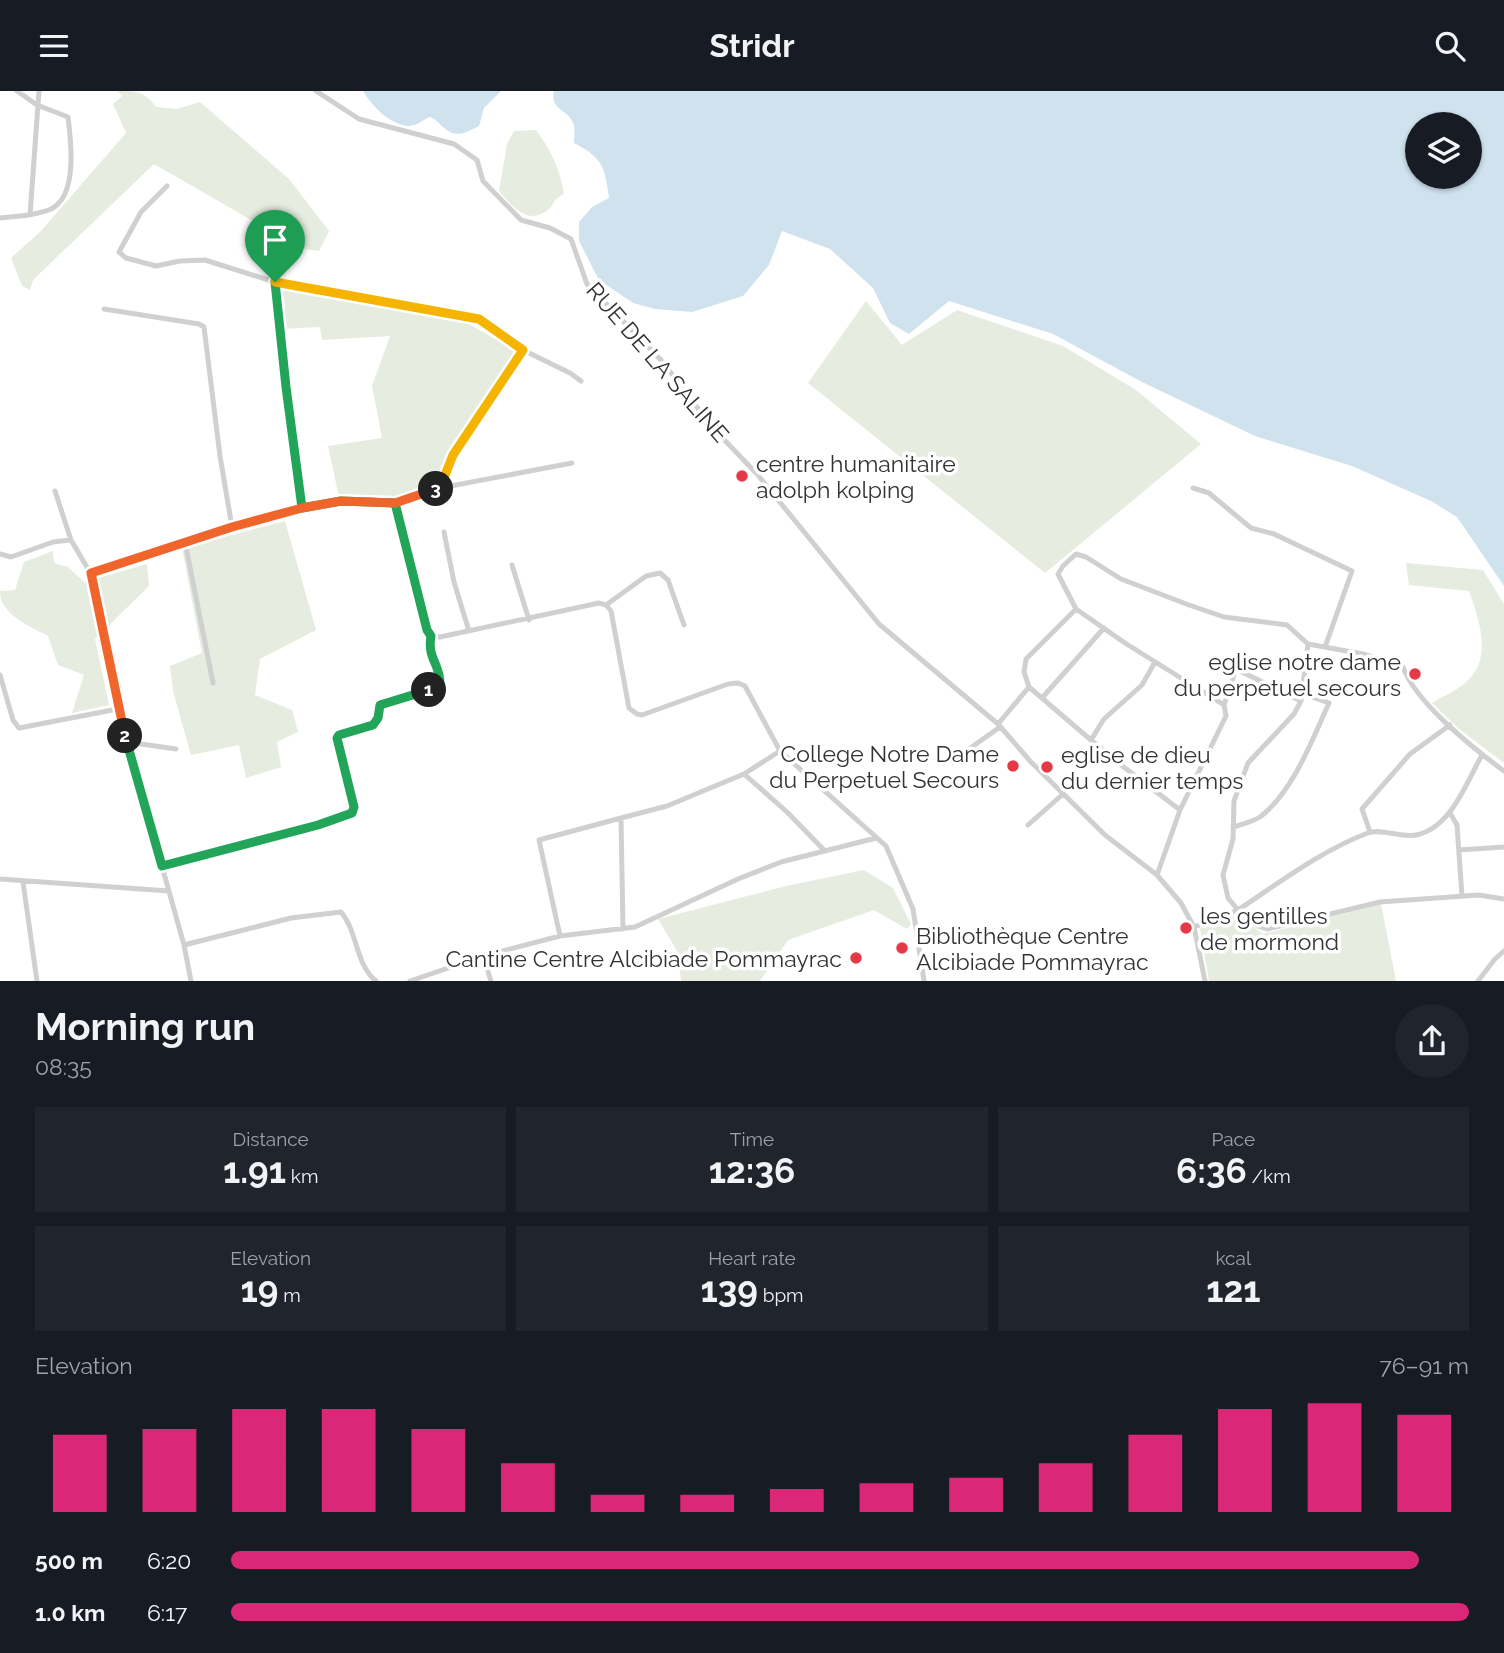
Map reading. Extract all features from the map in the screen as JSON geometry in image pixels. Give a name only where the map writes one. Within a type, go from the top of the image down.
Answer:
[{"type":"street","points":[[0,218],[54,209],[69,186],[71,142],[68,117],[37,105],[17,91]]},
{"type":"street","points":[[30,215],[39,91]]},
{"type":"street","name":"RUE DE LA SALINE","points":[[316,91],[359,119],[454,144],[477,160],[483,181],[521,220],[550,228],[571,239],[587,284],[662,361],[712,427],[763,481],[879,624],[999,726],[1105,835],[1157,875],[1181,903],[1194,927],[1205,981]]},
{"type":"street","points":[[167,186],[141,212],[119,251],[126,258],[156,266],[205,260],[275,282],[479,319],[523,350],[570,373],[580,381]]},
{"type":"street","points":[[275,282],[302,508]]},
{"type":"street","points":[[104,309],[204,327],[232,527]]},
{"type":"street","points":[[440,488],[453,455],[523,350]]},
{"type":"street","points":[[91,573],[232,527],[302,508],[341,501],[395,503],[440,488],[572,463]]},
{"type":"street","points":[[1193,488],[1209,493],[1251,528],[1274,534],[1352,571],[1325,647]]},
{"type":"street","points":[[55,491],[71,540],[91,573],[118,709],[184,945],[191,981]]},
{"type":"street","points":[[162,866],[318,825],[352,813],[354,807],[337,738],[339,735],[373,725],[378,718],[380,705],[436,688],[440,684],[440,676],[429,648],[431,636],[412,577],[395,503]]},
{"type":"street","points":[[444,533],[454,582],[469,631]]},
{"type":"street","points":[[0,555],[10,557],[53,541],[71,540]]},
{"type":"street","points":[[185,542],[213,683]]},
{"type":"street","points":[[1224,705],[1076,609],[1058,574],[1063,566],[1076,554],[1086,557],[1121,579],[1189,605],[1224,617],[1287,625],[1308,644],[1363,654],[1403,667],[1417,691],[1450,725],[1504,771]]},
{"type":"street","points":[[512,565],[528,620]]},
{"type":"street","points":[[606,605],[646,576],[660,573],[668,580],[684,625]]},
{"type":"street","points":[[431,636],[440,637],[528,620],[599,603],[606,605],[611,611],[629,708],[637,714],[642,715],[728,684],[738,683],[745,686],[780,751],[886,846],[912,909],[924,981]]},
{"type":"street","points":[[1076,609],[1026,659],[1024,672],[1028,687],[1180,810]]},
{"type":"street","points":[[1041,698],[1104,628]]},
{"type":"street","points":[[1308,644],[1301,701],[1294,714],[1248,763],[1234,801],[1233,839],[1223,875],[1228,898],[1258,926],[1268,929],[1380,902],[1462,896],[1504,899]]},
{"type":"street","points":[[1091,740],[1104,719],[1142,685],[1155,662]]},
{"type":"street","points":[[1157,875],[1180,810],[1226,716],[1224,705],[1236,669],[1301,701]]},
{"type":"street","points":[[0,675],[13,720],[19,727],[118,709]]},
{"type":"street","points":[[952,761],[999,726],[1028,687]]},
{"type":"street","points":[[1234,827],[1259,818],[1275,801],[1306,754],[1329,703],[1303,694]]},
{"type":"street","points":[[1370,832],[1362,809],[1410,754],[1450,725]]},
{"type":"street","points":[[127,742],[176,749]]},
{"type":"street","points":[[561,936],[539,840],[667,806],[744,774],[780,751]]},
{"type":"street","points":[[1194,927],[1238,910],[1294,873],[1370,832],[1416,835],[1437,825],[1450,813],[1482,755]]},
{"type":"street","points":[[744,774],[825,851]]},
{"type":"street","points":[[1028,825],[1063,794]]},
{"type":"street","points":[[1450,813],[1457,825],[1462,896]]},
{"type":"street","points":[[621,818],[623,929]]},
{"type":"street","points":[[410,981],[483,956],[561,936],[635,927],[781,862],[876,838]]},
{"type":"street","points":[[1459,850],[1504,847]]},
{"type":"street","points":[[0,879],[169,891]]},
{"type":"street","points":[[23,882],[37,981]]},
{"type":"street","points":[[184,945],[291,918],[341,912],[350,922],[363,965],[376,981]]},
{"type":"street","points":[[1478,981],[1504,951]]},
{"type":"street","points":[[483,956],[491,981]]},
{"type":"shaded area","points":[[118,91],[140,93],[156,107],[177,109],[200,102],[289,179],[329,231],[319,251],[300,248],[154,164],[33,280],[30,290],[22,286],[11,258],[40,232],[126,133],[113,104],[122,96]]},
{"type":"shaded area","points":[[536,130],[554,160],[564,194],[549,209],[534,216],[521,212],[499,191],[507,144],[514,131]]},
{"type":"shaded area","points":[[279,284],[460,319],[518,352],[450,455],[438,486],[387,501],[339,497],[328,446],[382,438],[372,386],[390,336],[322,340],[320,327],[282,329]]},
{"type":"shaded area","points":[[866,301],[902,345],[957,310],[1063,346],[1136,390],[1201,444],[1045,573],[808,383]]},
{"type":"shaded area","points":[[285,521],[316,630],[260,659],[255,695],[292,710],[298,732],[277,742],[281,767],[246,778],[239,745],[191,755],[173,691],[170,666],[202,653],[182,548]]},
{"type":"shaded area","points":[[53,551],[54,563],[68,567],[84,582],[147,564],[149,586],[95,639],[109,705],[72,713],[84,675],[58,665],[48,636],[17,619],[1,599],[0,591],[15,590],[24,562]]},
{"type":"shaded area","points":[[1406,563],[1483,570],[1504,604],[1504,763],[1459,729],[1432,703],[1465,683],[1474,674],[1479,663],[1482,639],[1469,591],[1409,585]]},
{"type":"shaded area","points":[[864,870],[893,888],[911,924],[907,929],[874,910],[788,940],[760,981],[681,981],[677,951],[658,919],[786,886]]},
{"type":"shaded area","points":[[1381,904],[1396,981],[1209,981],[1200,928],[1237,915],[1263,934]]},
{"type":"water","points":[[363,91],[501,91],[484,108],[479,126],[456,134],[429,117],[411,126],[394,122],[371,103]]},
{"type":"water","points":[[554,91],[1504,91],[1504,586],[1457,517],[1431,501],[1352,466],[1255,436],[1140,381],[1053,334],[949,301],[909,334],[890,323],[873,288],[830,249],[782,231],[769,265],[743,296],[692,312],[655,309],[633,303],[599,280],[579,241],[579,222],[592,207],[609,198],[608,187],[601,165],[591,154],[574,143],[572,120],[554,102]]},
{"type":"place","name":"centre humanitaire adolph kolping","points":[[742,476]]},
{"type":"place","name":"eglise notre dame du perpetuel secours","points":[[1415,674]]},
{"type":"place","name":"College Notre Dame du Perpetuel Secours","points":[[1013,766]]},
{"type":"place","name":"eglise de dieu du dernier temps","points":[[1047,767]]},
{"type":"place","name":"les gentilles de mormond","points":[[1186,928]]},
{"type":"place","name":"Bibliothèque Centre Alcibiade Pommayrac","points":[[902,948]]},
{"type":"place","name":"Cantine Centre Alcibiade Pommayrac","points":[[856,958]]},
{"type":"route","points":[[275,282],[302,508],[341,501],[395,503],[412,577],[431,636],[429,648],[440,676],[440,684],[436,688],[380,705],[377,722],[373,725],[339,735],[338,744],[354,807],[352,813],[318,825],[162,866],[118,709],[91,573],[232,527],[302,508],[341,501],[395,503],[440,488],[453,455],[523,350],[479,319],[275,282]]}]
